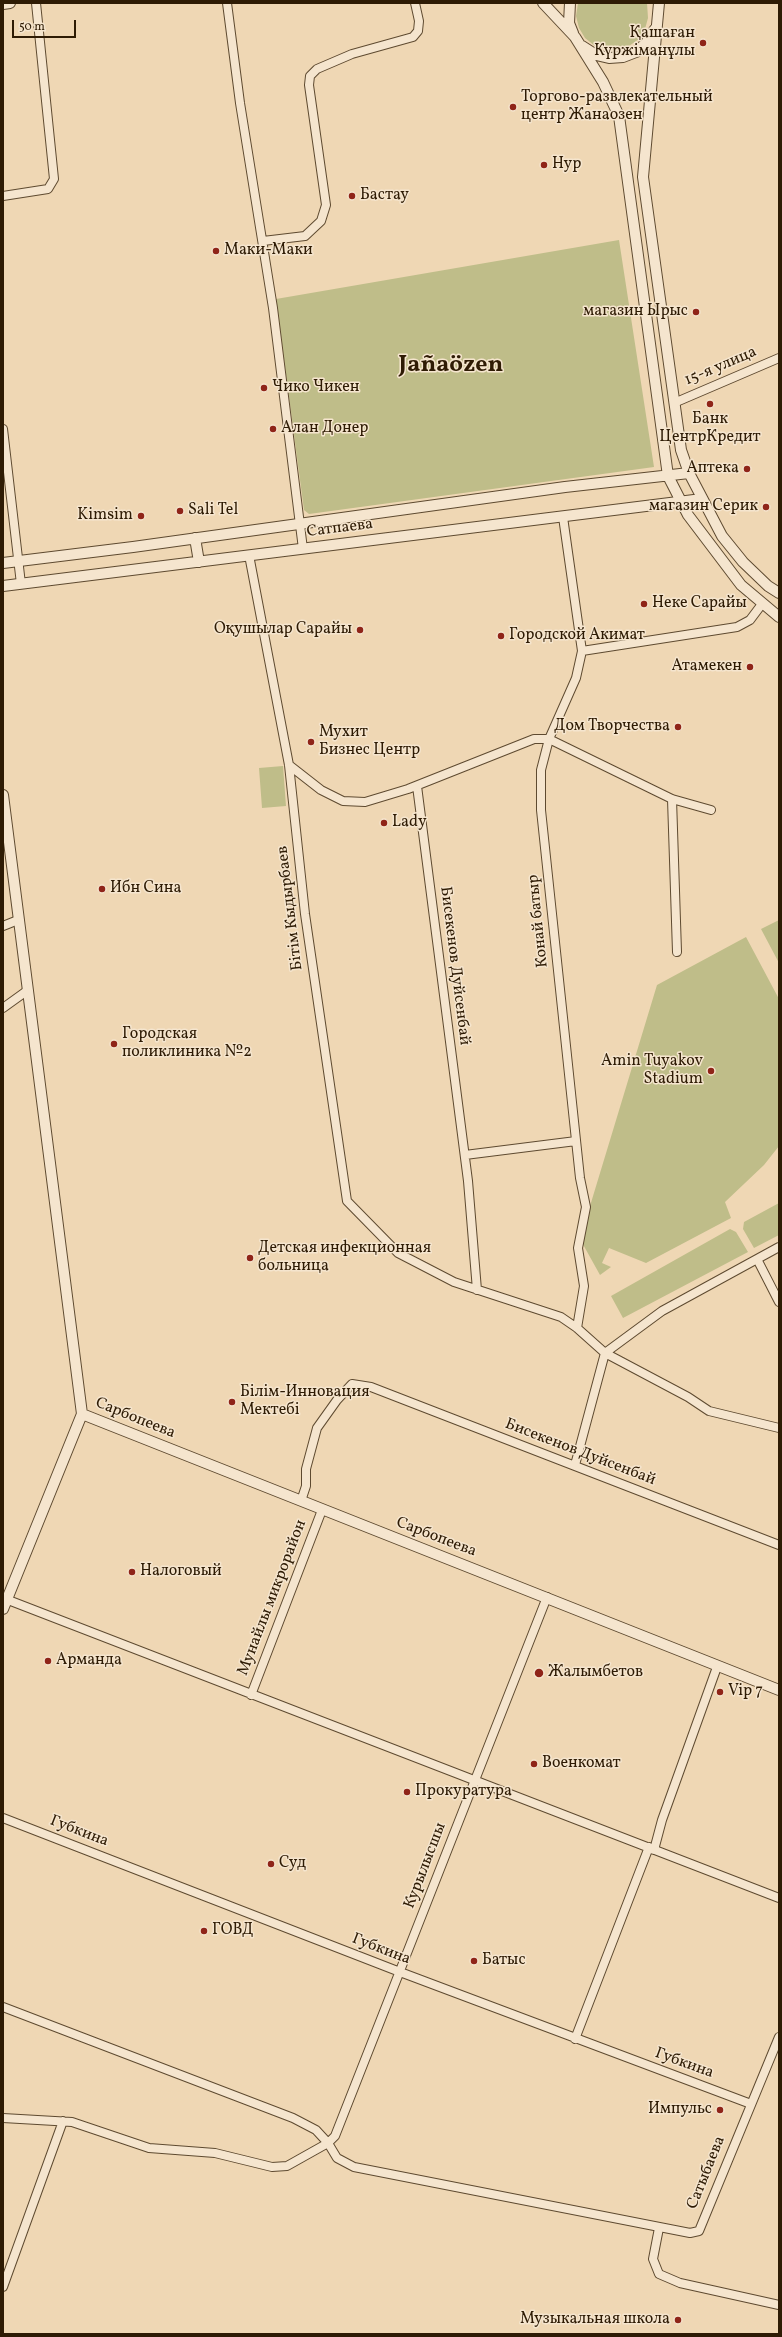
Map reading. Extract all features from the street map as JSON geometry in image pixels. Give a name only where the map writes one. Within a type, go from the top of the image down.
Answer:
[{"type":"street","points":[[3,196],[48,190],[54,179],[36,3]]},
{"type":"street","points":[[227,3],[240,103],[263,241],[302,548]]},
{"type":"street","points":[[263,241],[305,236],[321,221],[326,205],[308,85],[310,76],[322,66],[352,54],[413,37],[418,31],[419,21],[415,3]]},
{"type":"street","points":[[544,3],[584,48],[596,55],[609,58],[623,57],[636,52],[646,43],[654,32],[657,18]]},
{"type":"street","points":[[570,3],[569,23],[575,37],[603,82],[619,116],[668,476],[680,502],[741,586],[779,617]]},
{"type":"street","points":[[658,3],[643,177],[674,403],[682,450],[689,473],[722,536],[748,566],[768,586],[779,593]]},
{"type":"street","name":"15-я улица","points":[[674,403],[779,358]]},
{"type":"street","points":[[3,429],[21,584]]},
{"type":"street","name":"Сатпаева","points":[[3,563],[565,487],[689,473]]},
{"type":"street","name":"Сатпаева","points":[[3,586],[702,499]]},
{"type":"street","name":"Конай батыр","points":[[563,517],[582,651],[576,678],[549,739],[541,770],[541,810],[576,1141],[586,1207],[578,1248],[584,1286],[577,1328]]},
{"type":"street","points":[[195,538],[199,562]]},
{"type":"street","name":"Бiтiм Кыдырбаев","points":[[249,555],[289,765],[305,914],[347,1201],[388,1241],[398,1253],[454,1282],[562,1317],[605,1353],[688,1397],[709,1411],[779,1428]]},
{"type":"street","points":[[582,651],[604,650],[737,627],[750,620],[762,604]]},
{"type":"street","points":[[289,765],[321,790],[343,801],[365,802],[417,786],[534,739],[549,739],[672,799],[711,810]]},
{"type":"street","name":"Бисекенов Дуйсенбай","points":[[417,786],[465,1155],[477,1290]]},
{"type":"street","points":[[3,795],[82,1414],[4,1602],[474,1780],[779,1898]]},
{"type":"street","points":[[672,799],[677,952]]},
{"type":"street","points":[[3,926],[18,920]]},
{"type":"street","points":[[3,1008],[28,990]]},
{"type":"street","points":[[465,1155],[576,1141]]},
{"type":"street","points":[[575,1465],[605,1353],[662,1311],[779,1247]]},
{"type":"street","points":[[757,1259],[779,1302]]},
{"type":"street","name":"Бисекенов Дуйсенбай","points":[[301,1501],[306,1486],[306,1469],[317,1428],[337,1400],[352,1384],[371,1387],[779,1545]]},
{"type":"street","name":"Сарбопеева","points":[[82,1414],[322,1510],[547,1596],[779,1690]]},
{"type":"street","name":"Мунайлы микрорайон","points":[[251,1696],[322,1510]]},
{"type":"street","name":"Курылысшы","points":[[328,2143],[335,2136],[547,1596]]},
{"type":"street","points":[[575,2039],[651,1849],[717,1666]]},
{"type":"street","name":"Губкина","points":[[3,1818],[575,2039],[751,2104]]},
{"type":"street","points":[[3,2008],[293,2118],[316,2130],[328,2143],[337,2158],[354,2167],[659,2228],[653,2259],[659,2274],[680,2283],[779,2305]]},
{"type":"street","name":"Сатыбаева","points":[[659,2228],[690,2233],[699,2230],[779,2037]]},
{"type":"street","points":[[3,2118],[63,2121],[149,2148],[215,2153],[272,2167],[287,2166],[328,2143]]},
{"type":"street","points":[[3,2288],[63,2121]]},
{"type":"shaded area","points":[[578,3],[647,3],[648,18],[645,29],[639,39],[629,46],[618,50],[607,50],[595,46],[585,38],[579,28],[576,16]]},
{"type":"shaded area","points":[[619,240],[654,467],[309,514],[304,510],[276,299]]},
{"type":"shaded area","points":[[283,766],[286,806],[262,808],[259,768]]},
{"type":"shaded area","points":[[779,920],[779,963],[761,929]]},
{"type":"shaded area","name":"Amin Tuyakov Stadium","points":[[746,937],[779,999],[779,1146],[764,1165],[725,1202],[731,1218],[646,1263],[609,1248],[602,1263],[611,1267],[600,1275],[580,1239],[657,985]]},
{"type":"shaded area","points":[[779,1203],[779,1235],[754,1248],[743,1229],[744,1222]]},
{"type":"shaded area","points":[[730,1229],[736,1232],[748,1252],[623,1318],[611,1296]]},
{"type":"place","name":"Қашаған Күржіманұлы","points":[[703,43]]},
{"type":"place","name":"Торгово-развлекательный центр Жанаозен","points":[[513,107]]},
{"type":"place","name":"Нур","points":[[544,165]]},
{"type":"place","name":"Бастау","points":[[352,196]]},
{"type":"place","name":"Маки-Маки","points":[[216,251]]},
{"type":"place","name":"магазин Ырыс","points":[[696,312]]},
{"type":"place","name":"Чико Чикен","points":[[264,388]]},
{"type":"place","name":"Банк ЦентрКредит","points":[[710,404]]},
{"type":"place","name":"Алан Донер","points":[[273,429]]},
{"type":"place","name":"Аптека","points":[[747,469]]},
{"type":"place","name":"магазин Серик","points":[[766,507]]},
{"type":"place","name":"Sali Tel","points":[[180,511]]},
{"type":"place","name":"Kimsim","points":[[141,516]]},
{"type":"place","name":"Неке Сарайы","points":[[644,604]]},
{"type":"place","name":"Оқушылар Сарайы","points":[[360,630]]},
{"type":"place","name":"Городской Акимат","points":[[501,636]]},
{"type":"place","name":"Атамекен","points":[[750,667]]},
{"type":"place","name":"Дом Творчества","points":[[678,727]]},
{"type":"place","name":"Мухит Бизнес Центр","points":[[311,742]]},
{"type":"place","name":"Lady","points":[[384,823]]},
{"type":"place","name":"Ибн Сина","points":[[102,889]]},
{"type":"place","name":"Городская поликлиника №2","points":[[114,1044]]},
{"type":"place","name":"Amin Tuyakov Stadium","points":[[711,1071]]},
{"type":"place","name":"Детская инфекционная больница","points":[[250,1258]]},
{"type":"place","name":"Білім-Инновация Мектебі","points":[[232,1402]]},
{"type":"place","name":"Налоговый","points":[[132,1572]]},
{"type":"place","name":"Арманда","points":[[48,1661]]},
{"type":"place","name":"Жалымбетов","points":[[539,1673]]},
{"type":"place","name":"Vip 7","points":[[720,1692]]},
{"type":"place","name":"Военкомат","points":[[534,1764]]},
{"type":"place","name":"Прокуратура","points":[[407,1792]]},
{"type":"place","name":"Суд","points":[[271,1864]]},
{"type":"place","name":"ГОВД","points":[[204,1931]]},
{"type":"place","name":"Батыс","points":[[474,1961]]},
{"type":"place","name":"Импульс","points":[[720,2110]]},
{"type":"place","name":"Музыкальная школа","points":[[678,2320]]},
{"type":"district","name":"Jañaözen","points":[[451,367]]}]
